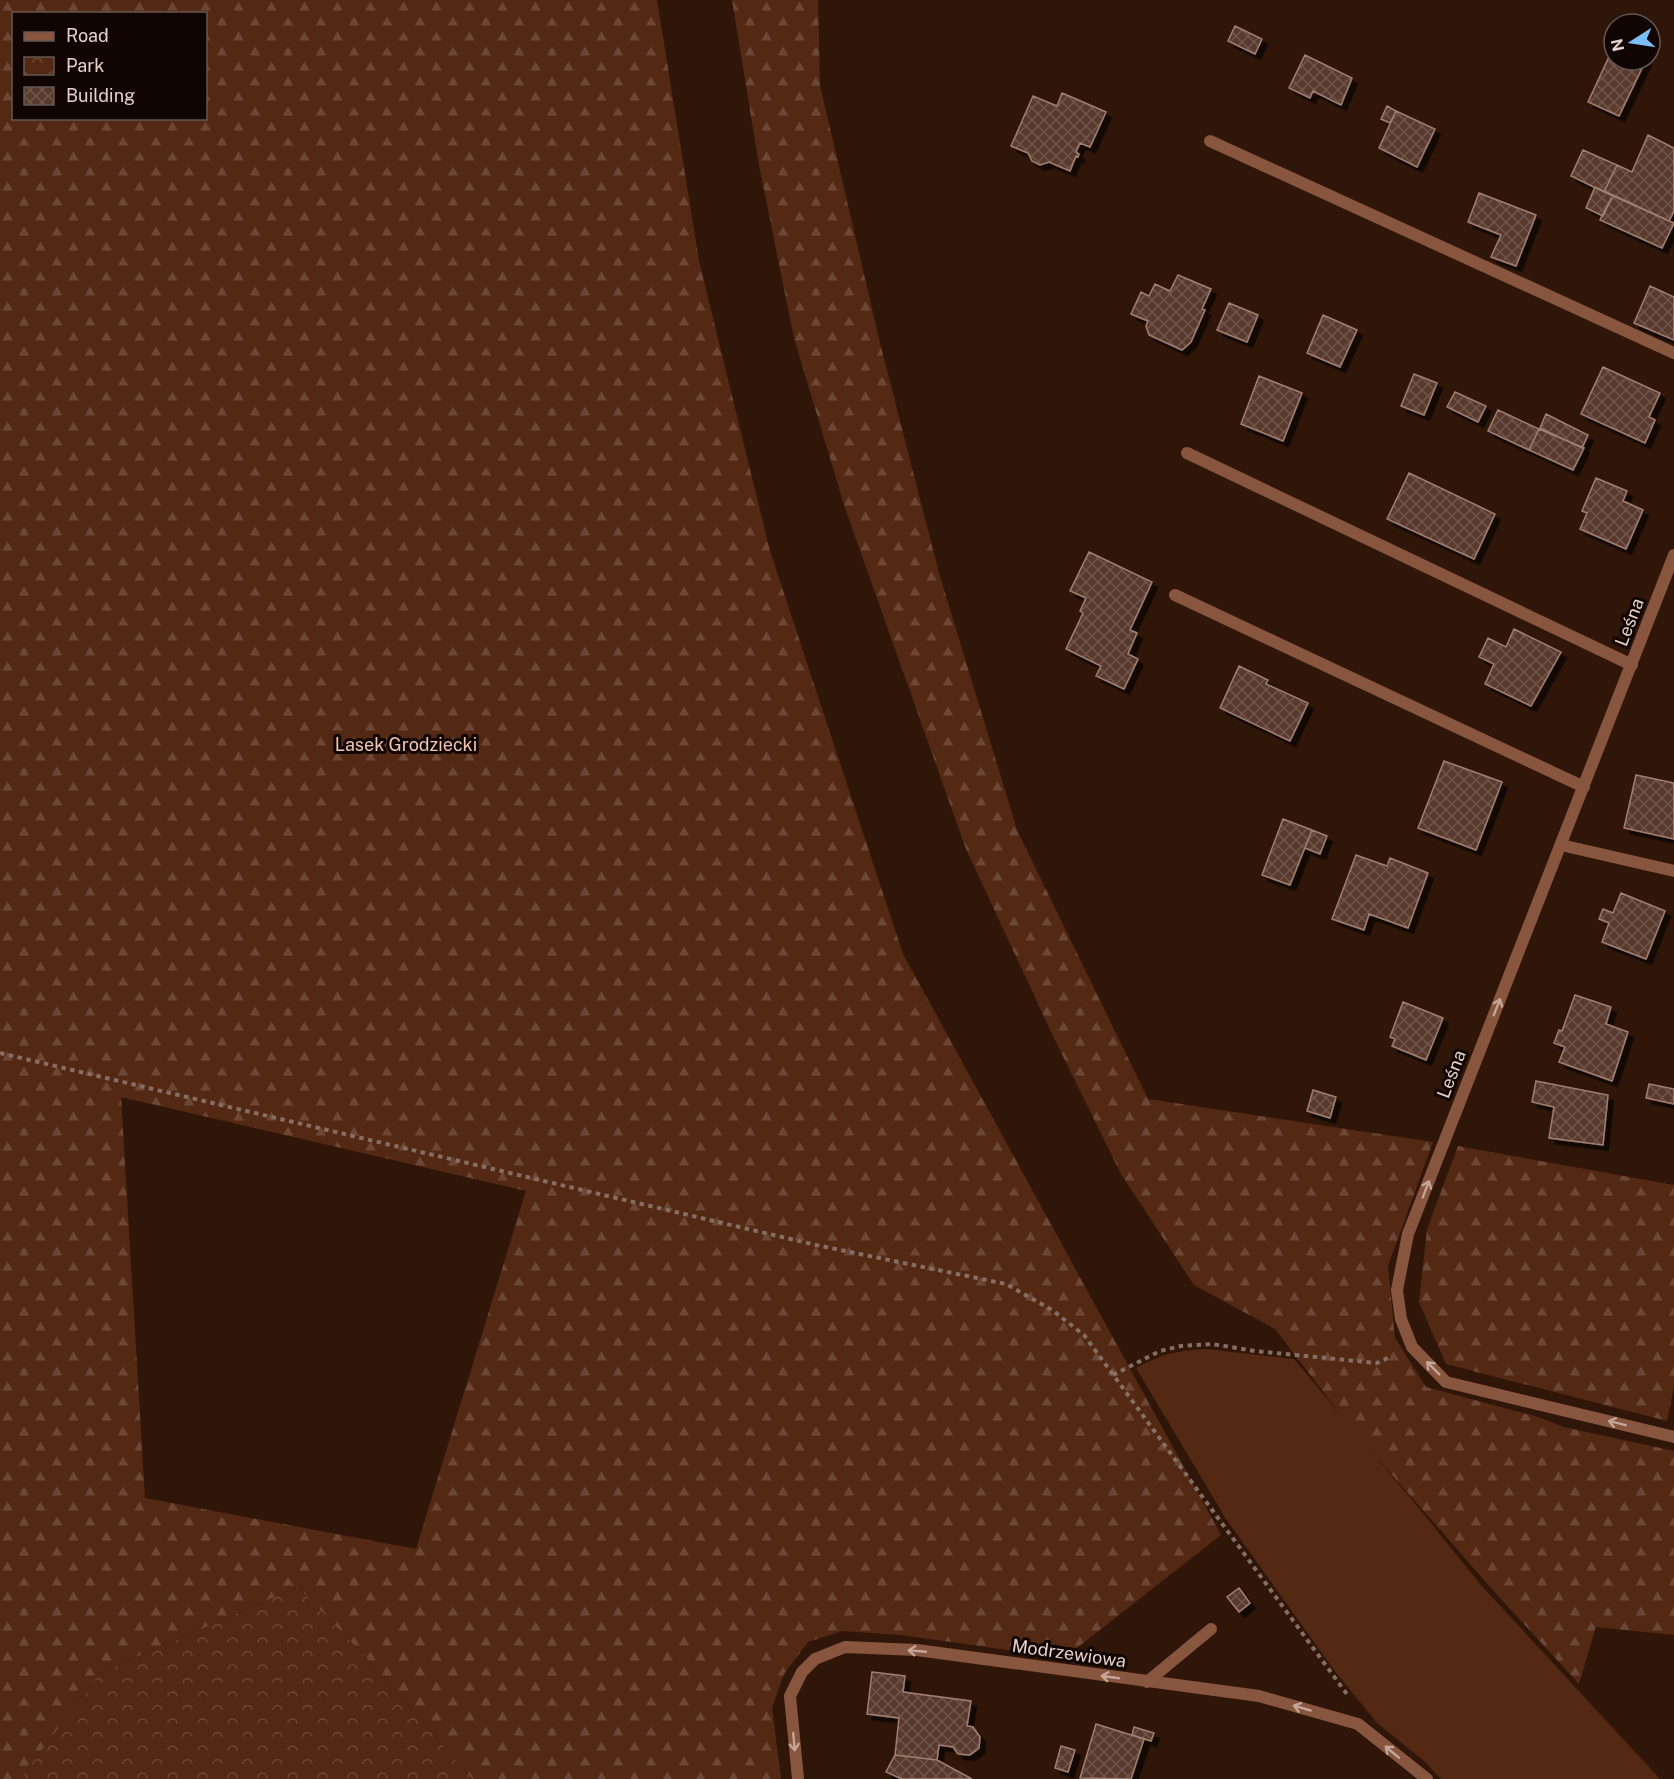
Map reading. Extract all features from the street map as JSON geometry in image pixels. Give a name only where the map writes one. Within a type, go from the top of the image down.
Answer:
[{"type":"street","points":[[1210,141],[1674,353]]},
{"type":"street","points":[[1187,453],[1632,665]]},
{"type":"street","name":"Leśna","points":[[1674,555],[1408,1234],[1397,1290],[1401,1319],[1412,1347],[1446,1382],[1674,1437]]},
{"type":"street","points":[[1175,595],[1584,787]]},
{"type":"street","points":[[1561,845],[1674,871]]},
{"type":"street","points":[[1148,1682],[1211,1629]]},
{"type":"street","name":"Modrzewiowa","points":[[798,1779],[790,1696],[802,1672],[815,1659],[845,1647],[917,1650],[1259,1696],[1358,1724],[1426,1779]]},
{"type":"path","points":[[0,1053],[816,1245],[1006,1284],[1052,1310],[1084,1335],[1353,1702],[1358,1724]]},
{"type":"path","points":[[1113,1376],[1160,1351],[1182,1346],[1212,1344],[1255,1351],[1377,1363]]},
{"type":"green space","name":"Lasek Grodziecki","points":[[0,0],[657,0],[699,261],[770,551],[903,954],[1221,1535],[1064,1658],[901,1635],[842,1631],[808,1642],[784,1674],[772,1708],[781,1779],[472,1779],[379,1671],[298,1587],[100,1673],[20,1779],[0,1779]],"holes":[[[121,1097],[526,1191],[416,1549],[145,1498]]]},
{"type":"green space","points":[[732,0],[818,0],[820,85],[880,343],[939,573],[1017,830],[1148,1099],[1433,1142],[1388,1266],[1395,1338],[1426,1387],[1538,1417],[1564,1427],[1674,1451],[1674,1635],[1596,1627],[1579,1684],[1491,1588],[1351,1428],[1275,1329],[1194,1285],[1121,1174],[1054,1038],[966,849],[845,508],[794,338],[759,165]]},
{"type":"green space","points":[[1458,1146],[1674,1185],[1674,1386],[1667,1421],[1446,1364],[1419,1302],[1427,1229]]},
{"type":"green space","points":[[1205,1349],[1294,1359],[1480,1584],[1660,1779],[1441,1779],[1424,1761],[1377,1723],[1334,1670],[1226,1519],[1136,1368],[1169,1354]]},
{"type":"green space","points":[[298,1587],[379,1671],[472,1779],[20,1779],[100,1673]]},
{"type":"building","points":[[1235,26],[1262,39],[1255,54],[1228,41]]},
{"type":"building","points":[[1305,55],[1352,78],[1341,105],[1313,91],[1310,98],[1289,88]]},
{"type":"building","points":[[1602,72],[1640,72],[1619,116],[1588,102]]},
{"type":"building","points":[[1062,93],[1106,112],[1090,147],[1080,143],[1076,152],[1079,154],[1078,157],[1076,156],[1070,171],[1049,162],[1040,165],[1032,161],[1028,153],[1011,146],[1033,96],[1057,106]]},
{"type":"building","points":[[1387,106],[1396,111],[1390,123],[1381,119]]},
{"type":"building","points":[[1396,111],[1435,129],[1417,167],[1379,148]]},
{"type":"building","points":[[1648,135],[1674,148],[1674,211],[1669,221],[1604,192],[1617,165],[1632,172]]},
{"type":"building","points":[[1583,150],[1617,165],[1604,192],[1571,176]]},
{"type":"building","points":[[1595,187],[1613,195],[1603,216],[1586,208]]},
{"type":"building","points":[[1479,193],[1536,215],[1516,266],[1491,257],[1501,235],[1468,222]]},
{"type":"building","points":[[1613,195],[1674,223],[1662,248],[1600,220]]},
{"type":"building","points":[[1178,275],[1211,289],[1202,309],[1205,310],[1191,342],[1182,350],[1149,335],[1146,326],[1148,321],[1131,314],[1141,292],[1149,296],[1155,284],[1170,291]]},
{"type":"building","points":[[1650,286],[1674,297],[1674,340],[1634,323]]},
{"type":"building","points":[[1229,303],[1258,315],[1247,342],[1217,330]]},
{"type":"building","points":[[1323,315],[1357,330],[1340,367],[1307,353]]},
{"type":"building","points":[[1603,367],[1660,393],[1649,417],[1655,420],[1645,443],[1581,414]]},
{"type":"building","points":[[1414,374],[1437,383],[1424,415],[1401,406]]},
{"type":"building","points":[[1259,376],[1302,393],[1283,441],[1241,424]]},
{"type":"building","points":[[1455,392],[1486,406],[1478,422],[1447,407]]},
{"type":"building","points":[[1498,410],[1539,429],[1529,450],[1488,431]]},
{"type":"building","points":[[1546,414],[1588,435],[1582,448],[1540,428]]},
{"type":"building","points":[[1539,429],[1584,448],[1573,470],[1529,450]]},
{"type":"building","points":[[1409,473],[1495,514],[1474,559],[1387,519]]},
{"type":"building","points":[[1596,478],[1627,491],[1623,501],[1643,510],[1626,549],[1580,529],[1587,513],[1582,511]]},
{"type":"building","points":[[1089,552],[1152,582],[1130,630],[1137,633],[1128,654],[1138,659],[1124,689],[1096,676],[1101,666],[1066,649],[1083,613],[1080,611],[1086,598],[1070,591]]},
{"type":"building","points":[[1514,629],[1561,652],[1531,706],[1485,684],[1494,664],[1479,657],[1488,638],[1506,647]]},
{"type":"building","points":[[1239,666],[1268,680],[1266,684],[1308,703],[1290,741],[1220,708]]},
{"type":"building","points":[[1444,761],[1502,782],[1476,850],[1418,828]]},
{"type":"building","points":[[1636,775],[1674,783],[1674,839],[1624,828]]},
{"type":"building","points":[[1283,819],[1312,830],[1290,885],[1262,875]]},
{"type":"building","points":[[1312,830],[1327,836],[1320,854],[1305,848]]},
{"type":"building","points":[[1356,855],[1387,866],[1390,858],[1428,873],[1408,928],[1369,914],[1364,930],[1332,919]]},
{"type":"building","points":[[1621,893],[1665,911],[1646,959],[1602,942],[1609,923],[1599,919],[1603,909],[1613,913]]},
{"type":"building","points":[[1575,995],[1611,1007],[1606,1024],[1628,1032],[1612,1081],[1559,1062],[1565,1047],[1554,1043],[1559,1030],[1562,1031]]},
{"type":"building","points":[[1403,1002],[1443,1018],[1426,1060],[1392,1046],[1395,1039],[1390,1037]]},
{"type":"building","points":[[1536,1081],[1608,1095],[1603,1145],[1549,1138],[1554,1107],[1532,1102]]},
{"type":"building","points":[[1649,1084],[1674,1089],[1674,1104],[1646,1098]]},
{"type":"building","points":[[1313,1090],[1336,1097],[1330,1118],[1307,1111]]},
{"type":"building","points":[[1239,1588],[1250,1603],[1239,1612],[1227,1597]]},
{"type":"building","points":[[872,1672],[905,1676],[903,1692],[971,1701],[967,1726],[973,1727],[980,1737],[979,1748],[970,1755],[958,1754],[953,1747],[939,1745],[937,1760],[895,1755],[899,1718],[867,1714]]},
{"type":"building","points":[[1096,1724],[1144,1739],[1131,1779],[1080,1778]]},
{"type":"building","points":[[1134,1727],[1154,1733],[1151,1741],[1132,1735]]},
{"type":"building","points":[[1061,1746],[1075,1750],[1068,1772],[1055,1768]]},
{"type":"building","points":[[895,1755],[937,1760],[972,1779],[902,1779],[886,1772]]}]
